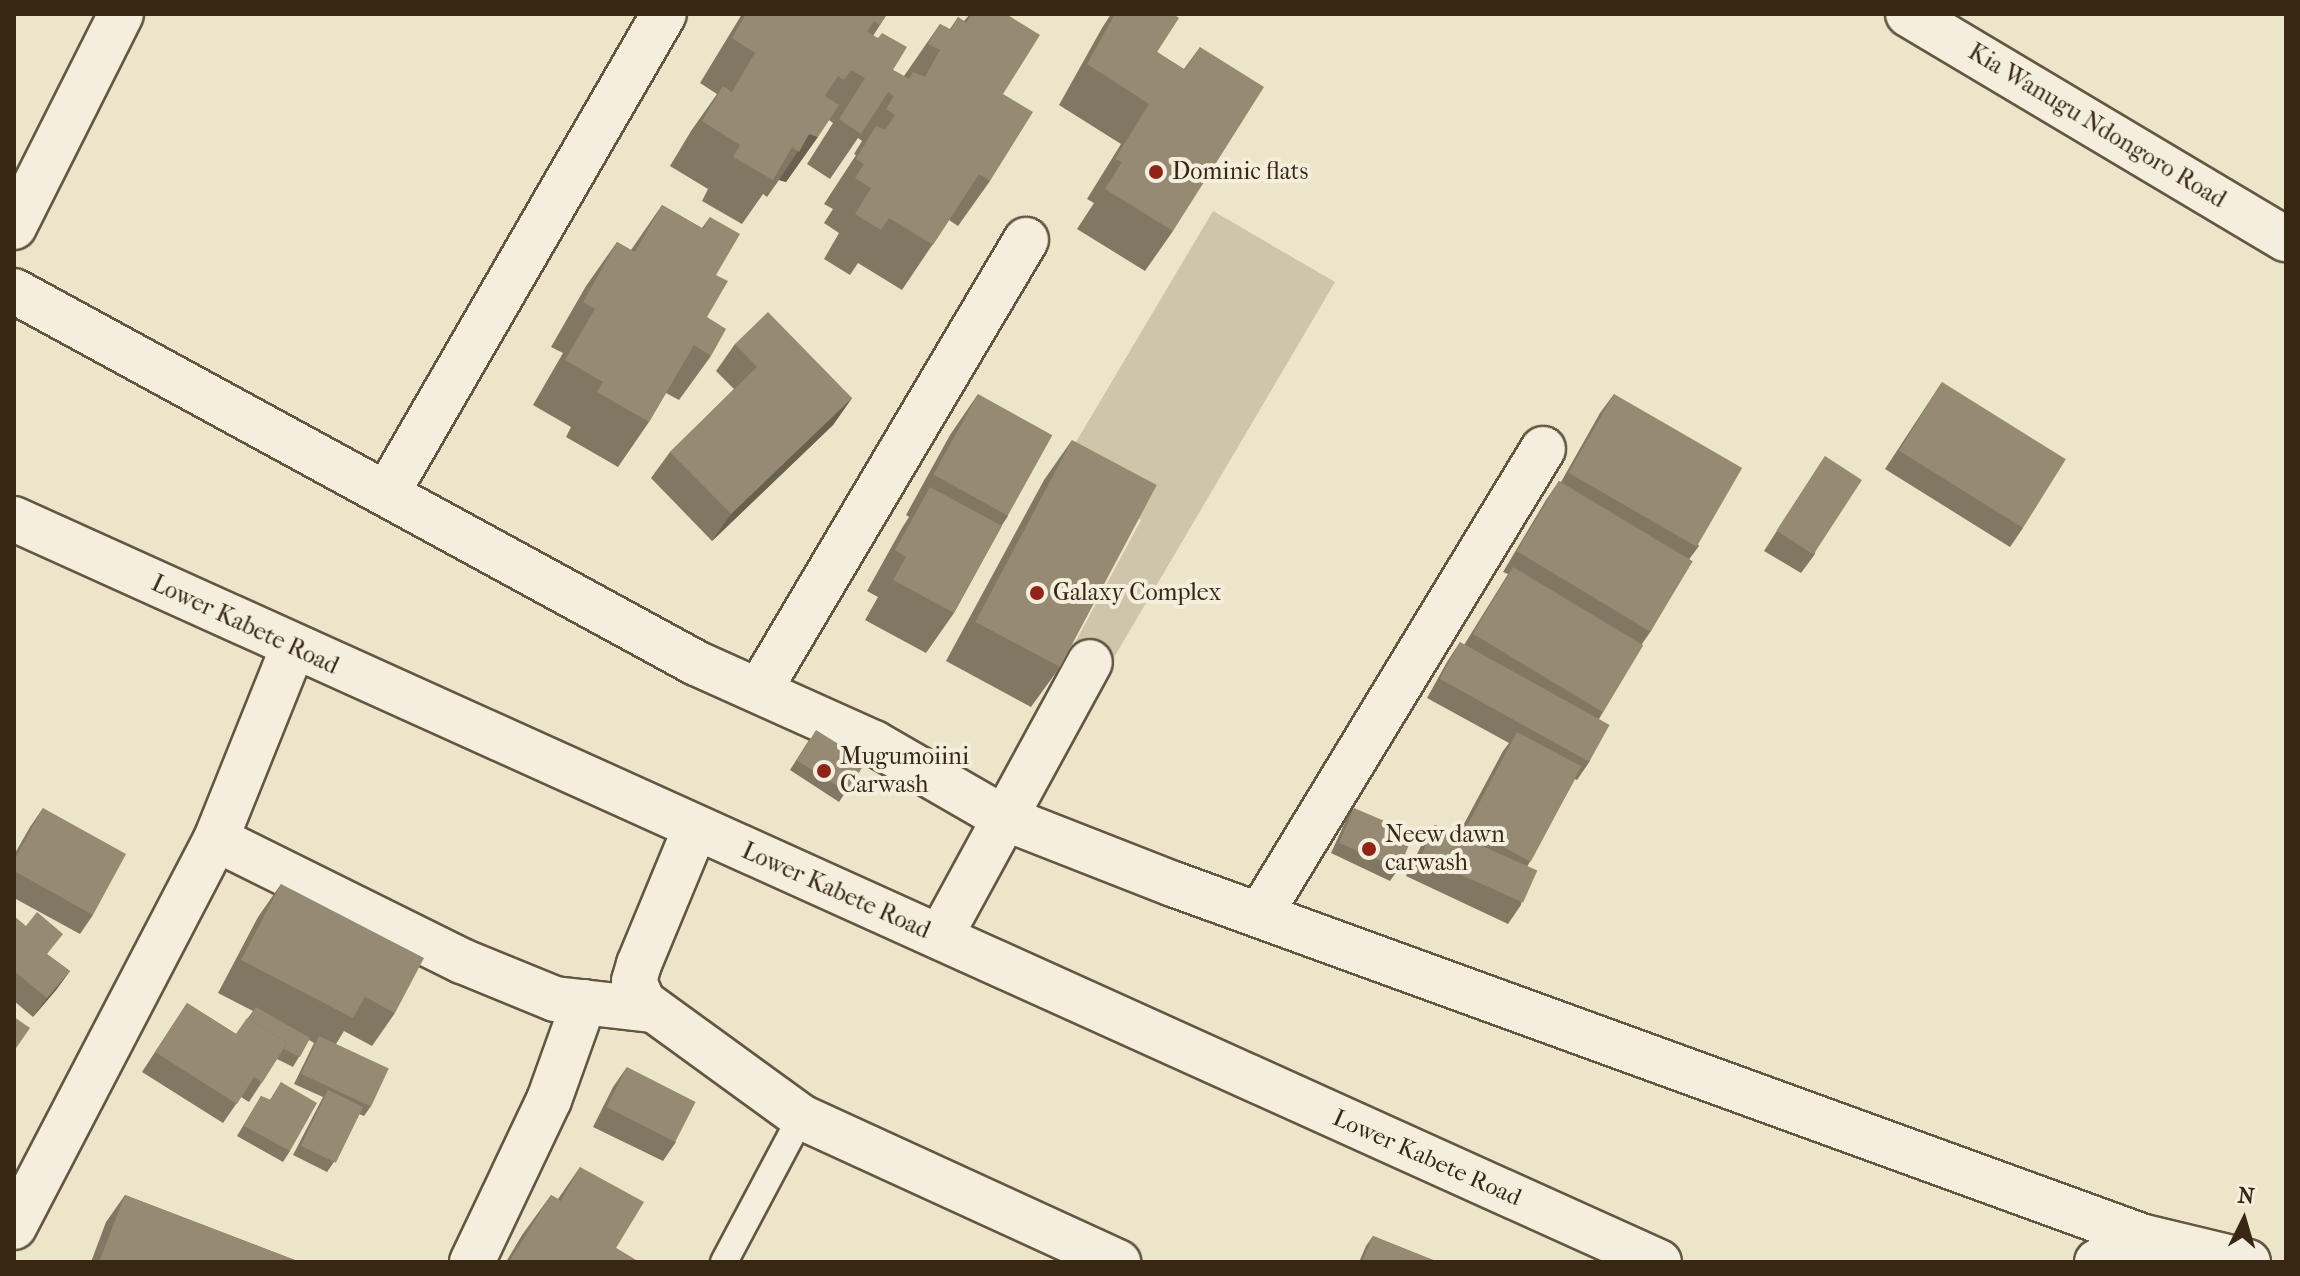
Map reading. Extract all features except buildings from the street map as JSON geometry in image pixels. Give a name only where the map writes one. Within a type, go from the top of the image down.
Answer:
[{"type":"street","points":[[14,227],[121,14]]},
{"type":"street","points":[[387,493],[664,14]]},
{"type":"street","name":"Kia Wanugu Ndongoro Road","points":[[1908,14],[2286,239]]},
{"type":"street","points":[[760,689],[1026,240]]},
{"type":"street","points":[[14,291],[696,663],[760,689],[874,743],[1002,817],[2144,1237],[2248,1262]]},
{"type":"street","points":[[1261,913],[1543,449]]},
{"type":"street","name":"Lower Kabete Road","points":[[14,519],[1653,1261]]},
{"type":"street","points":[[14,1227],[216,839],[293,647]]},
{"type":"street","points":[[940,937],[1002,817],[1090,662]]},
{"type":"street","points":[[695,829],[661,900],[634,981],[643,1002],[801,1117],[1118,1262]]},
{"type":"street","points":[[216,839],[462,961],[555,999],[653,1010]]},
{"type":"street","points":[[472,1262],[549,1100],[584,1002]]},
{"type":"street","points":[[2097,1262],[2144,1237]]},
{"type":"lane","points":[[724,1262],[801,1117]]},
{"type":"shaded area","points":[[1213,211],[1335,282],[1083,710],[1049,691],[1141,520],[1057,474]]},
{"type":"place","name":"Dominic flats","points":[[1156,172]]},
{"type":"place","name":"Galaxy Complex","points":[[1037,593]]},
{"type":"place","name":"Mugumoiini Carwash","points":[[824,771]]},
{"type":"place","name":"Neew dawn carwash","points":[[1369,849]]}]
